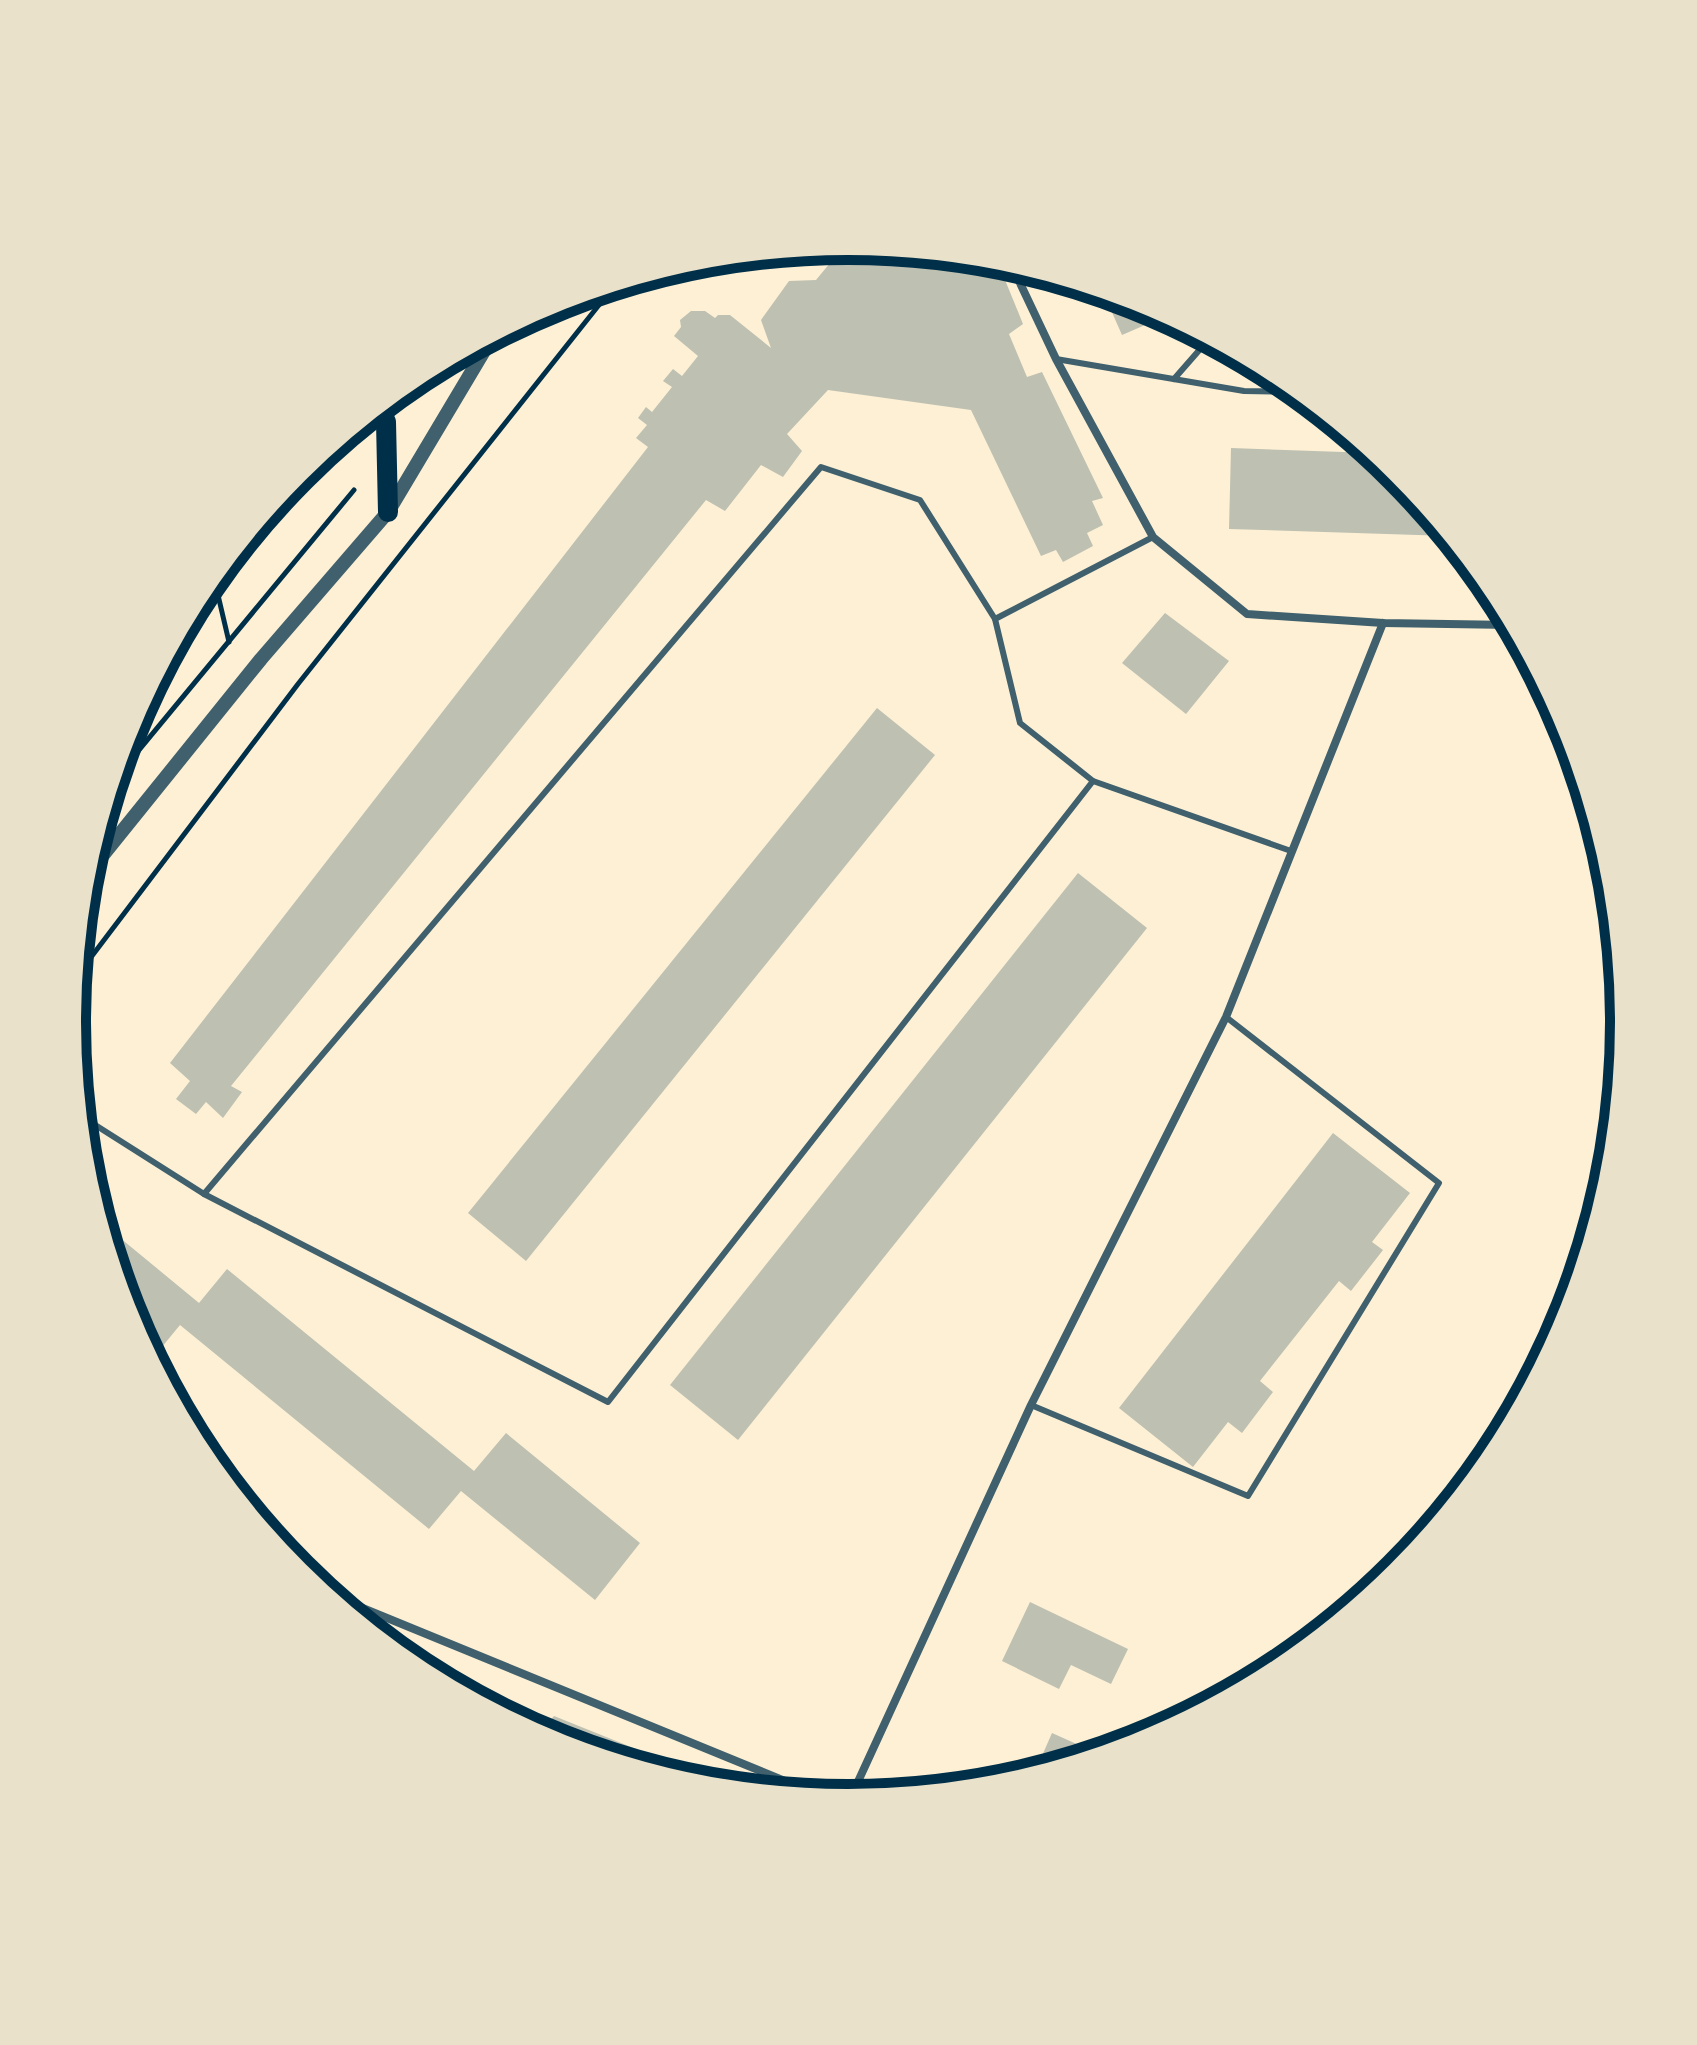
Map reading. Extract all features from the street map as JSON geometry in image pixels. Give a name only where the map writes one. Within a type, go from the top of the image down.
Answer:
[{"type":"main road","points":[[384,418],[388,512]]},
{"type":"street","points":[[1018,280],[1056,359],[1153,537],[1247,614],[1383,623],[1499,625]]},
{"type":"street","points":[[106,851],[261,659],[388,512],[482,354]]},
{"type":"street","points":[[857,1785],[1031,1405],[1226,1017],[1383,623]]},
{"type":"street","points":[[359,1606],[787,1782]]},
{"type":"lane","points":[[1174,379],[1202,347]]},
{"type":"lane","points":[[1056,359],[1244,391],[1276,392]]},
{"type":"lane","points":[[204,1194],[821,467],[920,500],[995,619],[1020,723],[1093,781],[1291,851]]},
{"type":"lane","points":[[995,619],[1153,537]]},
{"type":"lane","points":[[93,1124],[204,1194],[608,1402],[1093,781]]},
{"type":"lane","points":[[1031,1405],[1248,1496],[1439,1183],[1226,1017]]},
{"type":"path","points":[[89,959],[307,672],[603,300]]},
{"type":"path","points":[[354,443],[367,441]]},
{"type":"path","points":[[134,755],[357,487]]},
{"type":"path","points":[[218,595],[228,642]]},
{"type":"building","points":[[848,260],[1004,276],[1023,324],[1009,334],[1027,377],[1042,372],[1103,498],[1092,501],[1103,525],[1087,533],[1093,546],[1063,562],[1056,550],[1041,556],[971,410],[828,390],[787,434],[802,451],[783,477],[761,465],[725,511],[706,500],[231,1086],[242,1092],[223,1118],[206,1102],[196,1114],[176,1099],[190,1081],[170,1063],[648,447],[636,438],[647,425],[638,418],[646,407],[652,412],[672,387],[663,381],[673,369],[682,376],[698,356],[674,336],[681,327],[680,320],[691,311],[705,311],[715,318],[730,315],[771,348],[761,320],[789,281],[816,280],[832,261]]},
{"type":"building","points":[[1109,306],[1150,323],[1122,335]]},
{"type":"building","points":[[1231,448],[1355,452],[1388,483],[1435,536],[1229,529]]},
{"type":"building","points":[[1165,613],[1229,661],[1186,714],[1122,663]]},
{"type":"building","points":[[877,708],[935,755],[526,1261],[468,1213]]},
{"type":"building","points":[[1078,873],[1147,928],[738,1440],[670,1385]]},
{"type":"building","points":[[1333,1133],[1410,1193],[1372,1242],[1383,1250],[1351,1291],[1339,1281],[1260,1381],[1273,1392],[1242,1433],[1228,1422],[1193,1467],[1119,1408]]},
{"type":"building","points":[[116,1235],[199,1303],[227,1269],[474,1471],[506,1433],[640,1543],[595,1600],[461,1491],[429,1529],[180,1325],[160,1349],[126,1268]]},
{"type":"building","points":[[1030,1602],[1128,1649],[1111,1684],[1071,1665],[1059,1689],[1002,1661]]},
{"type":"building","points":[[554,1716],[673,1764],[603,1745],[548,1723]]},
{"type":"building","points":[[1052,1733],[1085,1748],[1046,1759],[1040,1760]]}]
